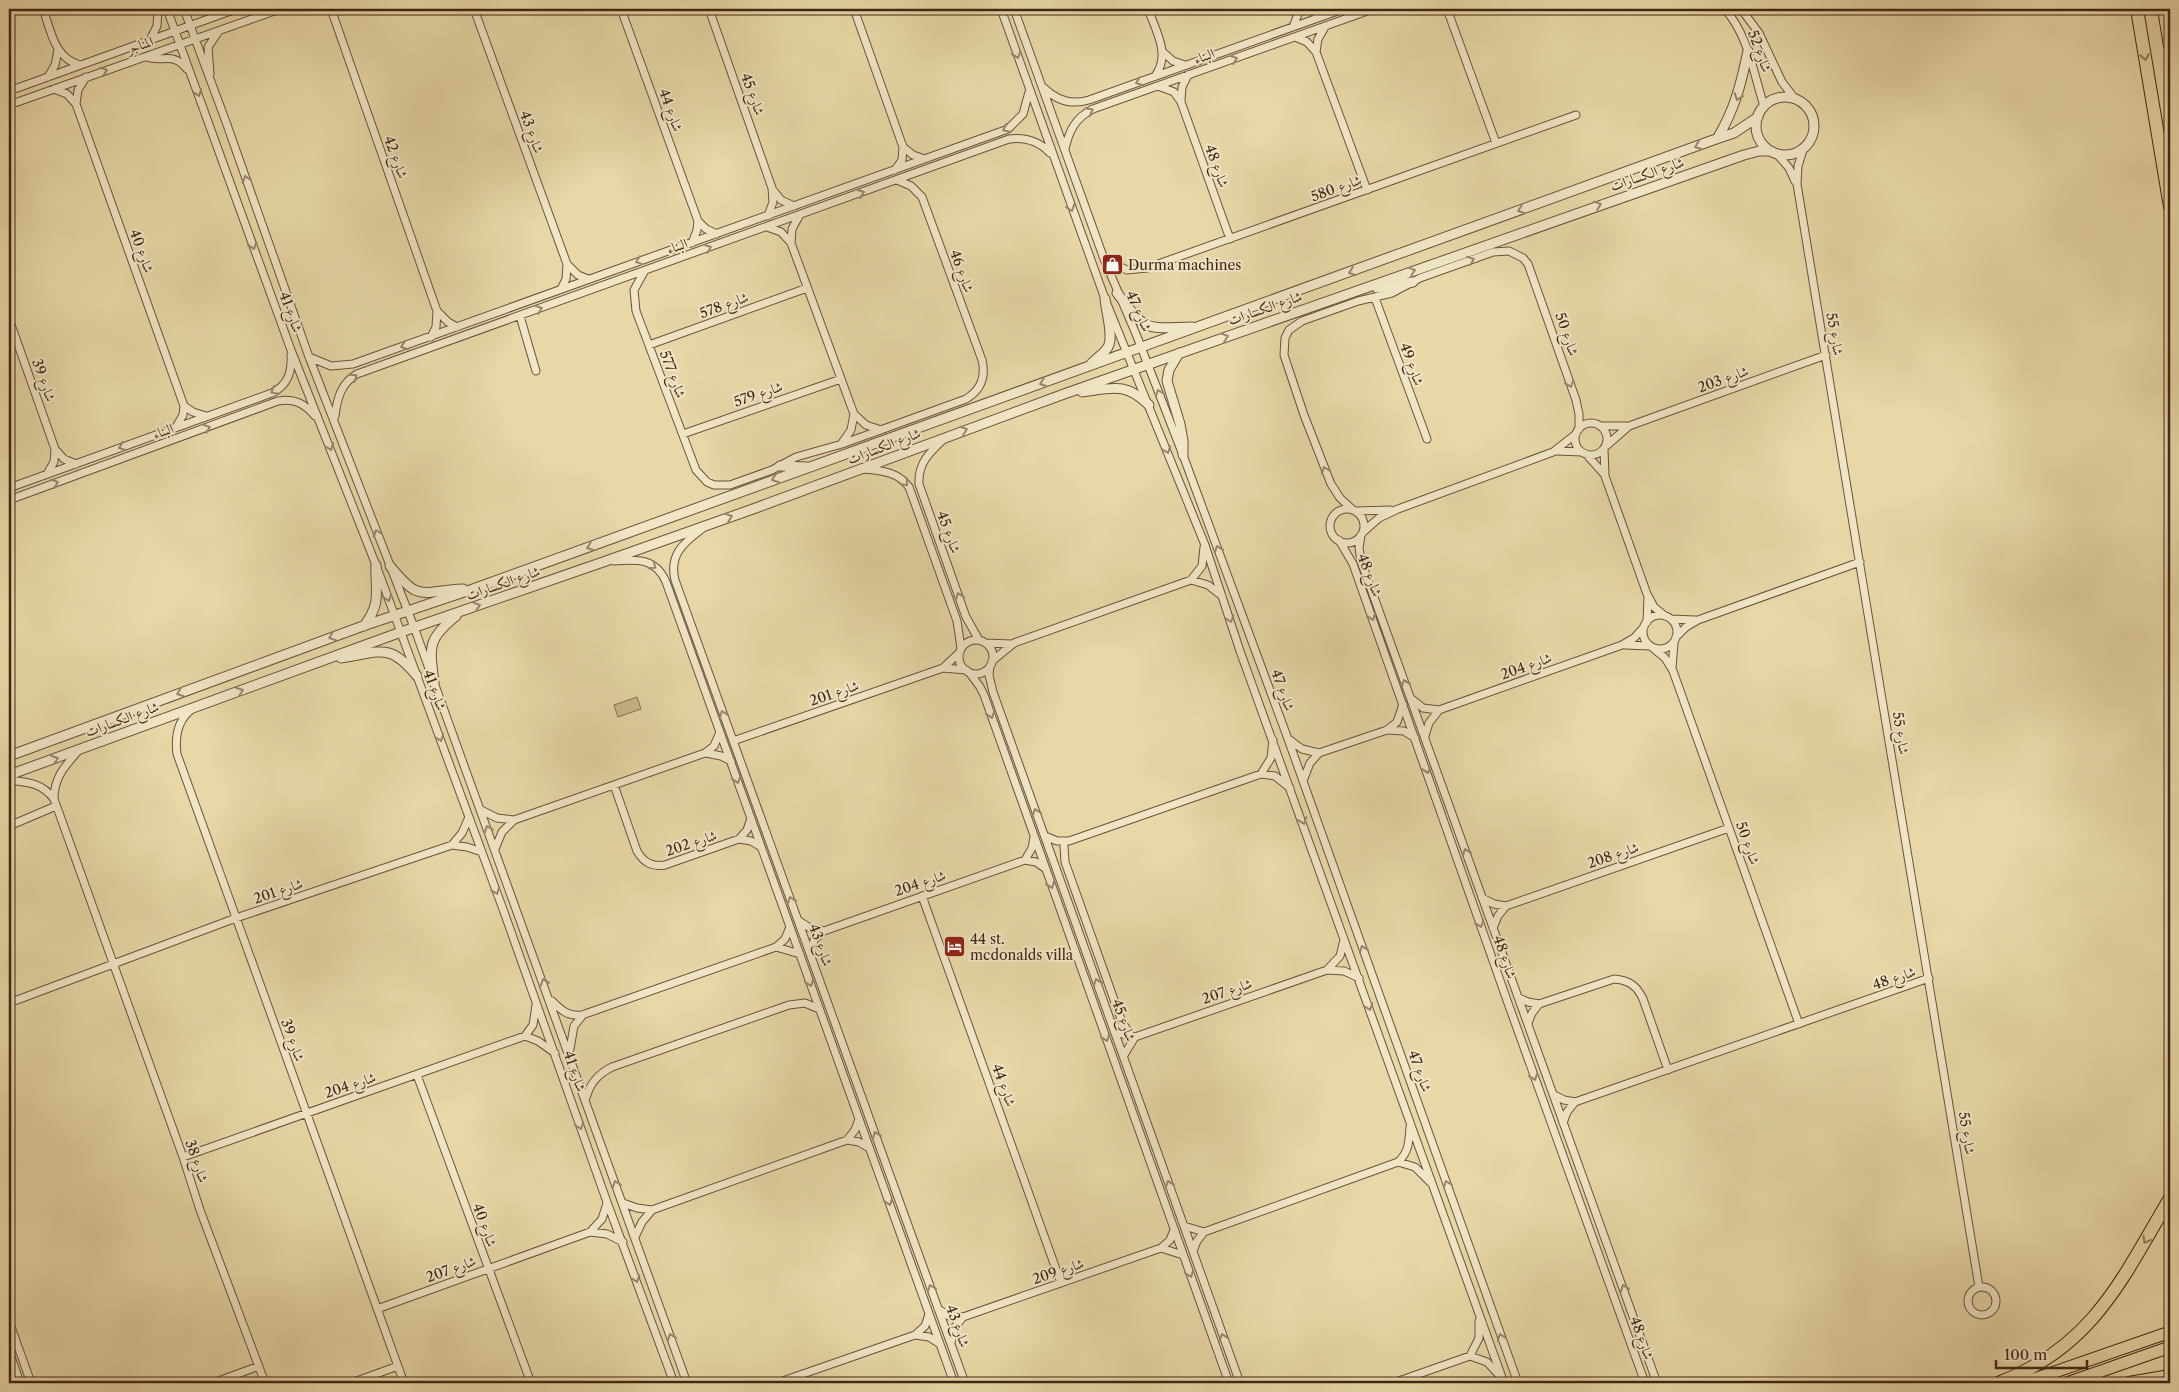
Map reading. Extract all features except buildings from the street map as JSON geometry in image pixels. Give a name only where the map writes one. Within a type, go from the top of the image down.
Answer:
[{"type":"highway","points":[[2137,9],[2170,207]]},
{"type":"highway","points":[[2164,9],[2170,46]]},
{"type":"highway","points":[[1998,1383],[2020,1375],[2054,1354],[2080,1332],[2102,1309],[2117,1289],[2170,1198]]},
{"type":"highway","points":[[2129,1383],[2170,1376]]},
{"type":"main road","points":[[2023,1383],[2170,1332]]},
{"type":"main road","points":[[2067,1383],[2170,1347]]},
{"type":"street","points":[[43,9],[58,50],[67,60],[80,65]]},
{"type":"street","name":"المناجر","points":[[150,40],[157,26],[158,9]]},
{"type":"street","name":"شارع 41","points":[[167,9],[291,350],[401,632],[674,1383]]},
{"type":"street","name":"شارع 41","points":[[184,9],[309,357],[414,627],[570,1054],[687,1383]]},
{"type":"street","points":[[196,9],[210,9]]},
{"type":"street","name":"المناجر","points":[[9,91],[232,9]]},
{"type":"street","name":"المناجر","points":[[9,105],[280,9]]},
{"type":"street","name":"شارع 43","points":[[474,9],[567,264]]},
{"type":"street","name":"شارع 44","points":[[621,9],[698,221]]},
{"type":"street","name":"شارع 45","points":[[709,9],[772,188],[773,202],[768,216]]},
{"type":"street","points":[[854,9],[902,147],[902,160],[896,170]]},
{"type":"street","name":"شارع 47","points":[[1001,9],[1104,299],[1205,545],[1240,651],[1273,737],[1503,1380]]},
{"type":"street","name":"شارع 47","points":[[1014,9],[1104,259],[1183,455],[1288,739],[1518,1383]]},
{"type":"street","points":[[1148,9],[1163,52],[1162,65],[1155,76]]},
{"type":"street","points":[[1294,26],[1300,9]]},
{"type":"street","points":[[1307,9],[1323,16]]},
{"type":"street","name":"البناء","points":[[1043,87],[1056,98],[1081,102],[1343,9]]},
{"type":"street","name":"البناء","points":[[1065,150],[1071,129],[1084,114],[1374,9]]},
{"type":"street","points":[[1447,9],[1496,143]]},
{"type":"street","name":"شارع 52","points":[[1725,9],[1740,31],[1753,60],[1764,106]]},
{"type":"street","name":"شارع 52","points":[[1741,9],[1759,32],[1782,82],[1795,99]]},
{"type":"street","name":"شارع 42","points":[[330,10],[437,310],[448,322],[457,327]]},
{"type":"street","points":[[1316,52],[1318,38],[1324,26]]},
{"type":"street","points":[[209,77],[208,47],[219,31]]},
{"type":"street","points":[[1295,37],[1307,42],[1316,52],[1367,190]]},
{"type":"street","points":[[48,77],[55,65],[58,50]]},
{"type":"street","points":[[1716,139],[1729,119],[1740,90],[1748,50]]},
{"type":"street","points":[[1163,52],[1173,61],[1185,65]]},
{"type":"street","points":[[145,57],[158,59],[174,58],[180,61],[191,73]]},
{"type":"street","points":[[1181,102],[1182,87],[1188,75]]},
{"type":"street","points":[[76,104],[78,90],[86,77]]},
{"type":"street","points":[[1157,86],[1168,89],[1181,102]]},
{"type":"street","points":[[54,89],[67,94],[76,104]]},
{"type":"street","name":"البناء","points":[[309,357],[331,366],[348,366],[896,170],[1012,126],[1025,109],[1029,89]]},
{"type":"street","points":[[1764,106],[1782,97],[1795,99],[1805,106],[1813,121],[1813,132],[1804,147]]},
{"type":"street","name":"شارع 48","points":[[1181,102],[1230,239]]},
{"type":"street","name":"شارع 40","points":[[76,104],[184,406]]},
{"type":"street","name":"شارع الكسارات","points":[[9,756],[363,626],[473,589],[1716,139],[1734,132],[1758,117],[1764,106]]},
{"type":"street","name":"شارع 580","points":[[1104,259],[1127,270],[1137,270],[1230,239],[1576,115]]},
{"type":"street","points":[[1758,117],[1757,133],[1764,147],[1774,153]]},
{"type":"street","name":"البناء","points":[[334,419],[338,395],[352,377],[1009,139],[1021,138],[1033,141],[1044,147],[1052,156]]},
{"type":"street","points":[[902,147],[913,155],[925,159]]},
{"type":"street","name":"شارع الكسارات","points":[[9,775],[414,627],[606,561],[1064,394],[1744,154],[1759,151],[1787,155],[1796,153],[1804,147]]},
{"type":"street","name":"شارع 55","points":[[1804,147],[1798,166],[1797,184],[1979,1287]]},
{"type":"street","name":"شارع 55","points":[[1774,153],[1789,168],[1797,184]]},
{"type":"street","name":"شارع 46","points":[[897,180],[912,186],[922,197],[982,360],[984,375],[982,383]]},
{"type":"street","name":"شارع 45","points":[[772,188],[781,200],[794,206]]},
{"type":"street","points":[[791,243],[793,224],[799,215]]},
{"type":"street","points":[[698,221],[706,229],[717,234]]},
{"type":"street","points":[[692,243],[698,221]]},
{"type":"street","points":[[767,227],[781,232],[791,243],[854,414],[866,425],[882,430]]},
{"type":"street","name":"شارع الكسارات","points":[[1354,510],[1335,491],[1326,474],[1284,355],[1285,338],[1289,330],[1302,321],[1358,300],[1374,298],[1398,291],[1413,282],[1493,252],[1509,251],[1516,253]]},
{"type":"street","name":"شارع 50","points":[[1516,253],[1528,264],[1532,271],[1576,400],[1580,414],[1578,432]]},
{"type":"street","points":[[567,264],[578,275],[588,279]]},
{"type":"street","points":[[561,289],[567,274],[567,264]]},
{"type":"street","name":"شارع 577","points":[[644,272],[638,280],[634,300],[696,470],[707,482]]},
{"type":"street","points":[[1362,289],[1413,282]]},
{"type":"street","name":"شارع 578","points":[[649,345],[807,288]]},
{"type":"street","points":[[1117,293],[1136,318],[1146,326],[1160,329],[1200,327]]},
{"type":"street","name":"شارع 49","points":[[1374,298],[1427,439]]},
{"type":"street","points":[[1089,366],[1105,351],[1110,342],[1110,331],[1104,299]]},
{"type":"street","points":[[430,337],[436,327],[437,310]]},
{"type":"street","points":[[520,316],[536,371]]},
{"type":"street","name":"شارع 39","points":[[9,320],[55,449]]},
{"type":"street","name":"البناء","points":[[9,488],[272,394],[287,380],[291,371],[291,350]]},
{"type":"street","points":[[1179,353],[1169,370],[1167,381],[1180,424],[1183,455]]},
{"type":"street","name":"شارع 203","points":[[1600,426],[1629,426],[1826,355]]},
{"type":"street","name":"شارع 579","points":[[683,434],[840,379]]},
{"type":"street","name":"شارع الكسارات","points":[[707,482],[722,486],[730,485],[780,466],[796,457],[842,444],[966,399],[978,390],[982,383]]},
{"type":"street","points":[[1064,394],[1124,388],[1134,392],[1149,405]]},
{"type":"street","name":"البناء","points":[[9,500],[278,402],[293,401],[303,404],[320,421]]},
{"type":"street","points":[[176,428],[183,415],[184,406],[193,412],[207,417]]},
{"type":"street","points":[[842,444],[851,430],[854,414]]},
{"type":"street","points":[[1398,509],[1340,511],[1332,520],[1332,532],[1340,540],[1351,542],[1380,518],[1398,509],[1553,452],[1589,424],[1600,426],[1606,433],[1605,476],[1647,594],[1654,607],[1676,627],[1675,640]]},
{"type":"street","name":"شارع 203","points":[[1605,448],[1629,426]]},
{"type":"street","points":[[1578,432],[1576,444],[1605,476]]},
{"type":"street","name":"شارع 45","points":[[945,437],[924,459],[920,467],[919,484],[966,616],[983,642]]},
{"type":"street","points":[[1553,452],[1596,455],[1605,448]]},
{"type":"street","points":[[55,449],[64,458],[76,464]]},
{"type":"street","points":[[47,474],[54,462],[55,449]]},
{"type":"street","points":[[780,466],[810,467]]},
{"type":"street","name":"شارع 45","points":[[861,469],[890,472],[898,475],[909,487],[957,621],[960,650]]},
{"type":"street","points":[[1354,510],[1363,520],[1362,533]]},
{"type":"street","name":"شارع 43","points":[[706,525],[681,546],[674,559],[673,573],[965,1383]]},
{"type":"street","name":"شارع 48","points":[[1362,533],[1359,548],[1361,561],[1657,1383]]},
{"type":"street","name":"شارع 48","points":[[1340,540],[1353,564],[1645,1383]]},
{"type":"street","points":[[1014,643],[969,641],[960,650],[960,664],[968,671],[981,673],[1014,643],[1191,580],[1202,566],[1205,545]]},
{"type":"street","name":"شارع 43","points":[[606,561],[646,560],[663,575],[954,1383]]},
{"type":"street","points":[[1647,594],[1643,634],[1651,647],[1664,649],[1675,640],[1686,626],[1698,620],[1860,562]]},
{"type":"street","points":[[363,626],[373,613],[377,602],[376,565]]},
{"type":"street","points":[[390,566],[407,586],[419,592],[473,589]]},
{"type":"street","points":[[1191,580],[1208,585],[1223,597]]},
{"type":"street","points":[[434,683],[431,656],[433,640],[442,627],[460,612]]},
{"type":"street","points":[[1645,625],[1655,616],[1698,620]]},
{"type":"street","name":"شارع 204","points":[[1439,710],[1622,645],[1634,638],[1645,625]]},
{"type":"street","name":"شارع 50","points":[[1673,671],[1672,657],[1675,640]]},
{"type":"street","points":[[983,642],[991,649],[991,663]]},
{"type":"street","name":"شارع 204","points":[[1622,645],[1651,647]]},
{"type":"street","name":"شارع 50","points":[[1651,647],[1665,658],[1673,671],[1799,1024]]},
{"type":"street","name":"شارع 201","points":[[943,668],[960,650]]},
{"type":"street","points":[[323,660],[380,651],[389,652],[405,662],[417,676]]},
{"type":"street","name":"شارع 45","points":[[991,663],[990,675],[993,692],[1240,1383]]},
{"type":"street","name":"شارع 201","points":[[733,741],[943,668],[968,671]]},
{"type":"street","name":"شارع 45","points":[[968,671],[976,679],[984,695],[1229,1383]]},
{"type":"street","points":[[1411,699],[1424,708],[1439,710],[1429,723],[1425,738]]},
{"type":"street","points":[[1387,730],[1400,717],[1403,704]]},
{"type":"street","name":"شارع 39","points":[[194,707],[186,714],[181,723],[176,743],[177,754],[404,1383]]},
{"type":"street","points":[[1288,739],[1302,749],[1318,753],[1387,730],[1399,730],[1415,738]]},
{"type":"street","points":[[495,849],[502,832],[514,820],[705,753],[717,742],[720,731]]},
{"type":"street","points":[[1261,774],[1271,758],[1273,737]]},
{"type":"street","points":[[55,802],[54,790],[60,772],[81,749]]},
{"type":"street","points":[[705,753],[721,756],[731,761]]},
{"type":"street","points":[[1303,782],[1307,769],[1318,753]]},
{"type":"street","points":[[1045,836],[1067,844],[1261,774],[1275,776],[1292,790]]},
{"type":"street","points":[[9,780],[37,784],[44,788],[55,802]]},
{"type":"street","name":"شارع 202","points":[[614,785],[637,851],[648,864],[665,865],[739,840]]},
{"type":"street","points":[[9,826],[55,802]]},
{"type":"street","name":"شارع 38","points":[[55,802],[183,1157],[200,1210],[265,1383]]},
{"type":"street","points":[[480,810],[497,818],[514,820]]},
{"type":"street","points":[[452,845],[462,833],[469,817]]},
{"type":"street","points":[[739,840],[747,830],[751,818]]},
{"type":"street","name":"شارع 208","points":[[1506,906],[1729,828]]},
{"type":"street","points":[[1034,836],[1032,848],[1025,860],[1036,862],[1046,869]]},
{"type":"street","points":[[739,840],[751,841],[761,848]]},
{"type":"street","points":[[1056,866],[1057,859],[1067,844]]},
{"type":"street","points":[[1067,844],[1065,862],[1122,1022],[1133,1037]]},
{"type":"street","points":[[452,845],[482,852]]},
{"type":"street","name":"شارع 201","points":[[113,964],[236,918],[452,845]]},
{"type":"street","name":"شارع 204","points":[[824,930],[1025,860]]},
{"type":"street","name":"شارع 44","points":[[922,896],[1061,1283]]},
{"type":"street","points":[[1482,898],[1494,904],[1506,906],[1498,916],[1493,928]]},
{"type":"street","points":[[799,921],[810,928],[824,930]]},
{"type":"street","points":[[550,999],[570,1015],[582,1015],[776,948],[785,939],[790,927]]},
{"type":"street","points":[[811,954],[814,940],[824,930]]},
{"type":"street","points":[[1328,970],[1340,956],[1344,938]]},
{"type":"street","points":[[776,948],[800,954]]},
{"type":"street","points":[[9,1003],[113,964]]},
{"type":"street","points":[[1328,970],[1344,971],[1359,978]]},
{"type":"street","name":"شارع 207","points":[[1133,1037],[1328,970]]},
{"type":"street","name":"شارع 48","points":[[1575,1102],[1929,978]]},
{"type":"street","points":[[1519,998],[1539,1004],[1614,979],[1624,980],[1632,984],[1639,991],[1643,999],[1668,1070]]},
{"type":"street","points":[[537,1002],[533,1025],[525,1036],[538,1041],[555,1054]]},
{"type":"street","points":[[586,1099],[597,1076],[612,1068],[789,1005],[805,1003],[819,1009]]},
{"type":"street","points":[[1528,1024],[1532,1013],[1539,1004]]},
{"type":"street","points":[[570,1054],[571,1033],[577,1020],[582,1015]]},
{"type":"street","points":[[1115,1032],[1133,1037]]},
{"type":"street","name":"شارع 204","points":[[183,1157],[525,1036]]},
{"type":"street","points":[[1124,1055],[1133,1037]]},
{"type":"street","name":"شارع 40","points":[[416,1075],[531,1383]]},
{"type":"street","points":[[1554,1095],[1564,1100],[1575,1102],[1567,1112],[1563,1123]]},
{"type":"street","points":[[847,1140],[855,1130],[859,1118]]},
{"type":"street","points":[[1193,1251],[1197,1241],[1204,1232],[1398,1162],[1408,1146],[1410,1122]]},
{"type":"street","points":[[623,1203],[637,1208],[652,1210],[847,1140],[859,1142],[870,1148]]},
{"type":"street","points":[[1398,1162],[1414,1167],[1432,1185]]},
{"type":"street","points":[[590,1232],[602,1219],[607,1202]]},
{"type":"street","points":[[635,1237],[642,1222],[652,1210]]},
{"type":"street","points":[[1184,1226],[1204,1232]]},
{"type":"street","points":[[1161,1248],[1170,1240],[1174,1230]]},
{"type":"street","points":[[590,1232],[607,1234],[622,1242]]},
{"type":"street","name":"شارع 207","points":[[377,1309],[590,1232]]},
{"type":"street","points":[[1161,1248],[1183,1255]]},
{"type":"street","name":"شارع 209","points":[[963,1317],[1161,1248]]},
{"type":"street","points":[[1979,1287],[1991,1289],[1997,1299],[1993,1311],[1982,1316],[1972,1311],[1968,1300],[1973,1290],[1979,1287]]},
{"type":"street","points":[[938,1309],[950,1316],[963,1317]]},
{"type":"street","points":[[777,1383],[915,1335],[925,1326],[929,1313]]},
{"type":"street","points":[[1470,1356],[1479,1338],[1479,1316]]},
{"type":"street","points":[[951,1345],[952,1332],[963,1317]]},
{"type":"street","points":[[9,1321],[31,1383]]},
{"type":"street","points":[[915,1335],[929,1337],[940,1344]]},
{"type":"street","points":[[9,1351],[20,1383]]},
{"type":"street","points":[[1393,1383],[1470,1356],[1487,1362],[1503,1380]]},
{"type":"street","points":[[213,1383],[259,1366]]},
{"type":"street","points":[[350,1383],[398,1366]]},
{"type":"shaded area","points":[[637,697],[641,709],[618,717],[614,705]]},
{"type":"place","name":"Durma machines","points":[[1112,265]]},
{"type":"place","name":"44 st. mcdonalds villa","points":[[954,947]]}]
